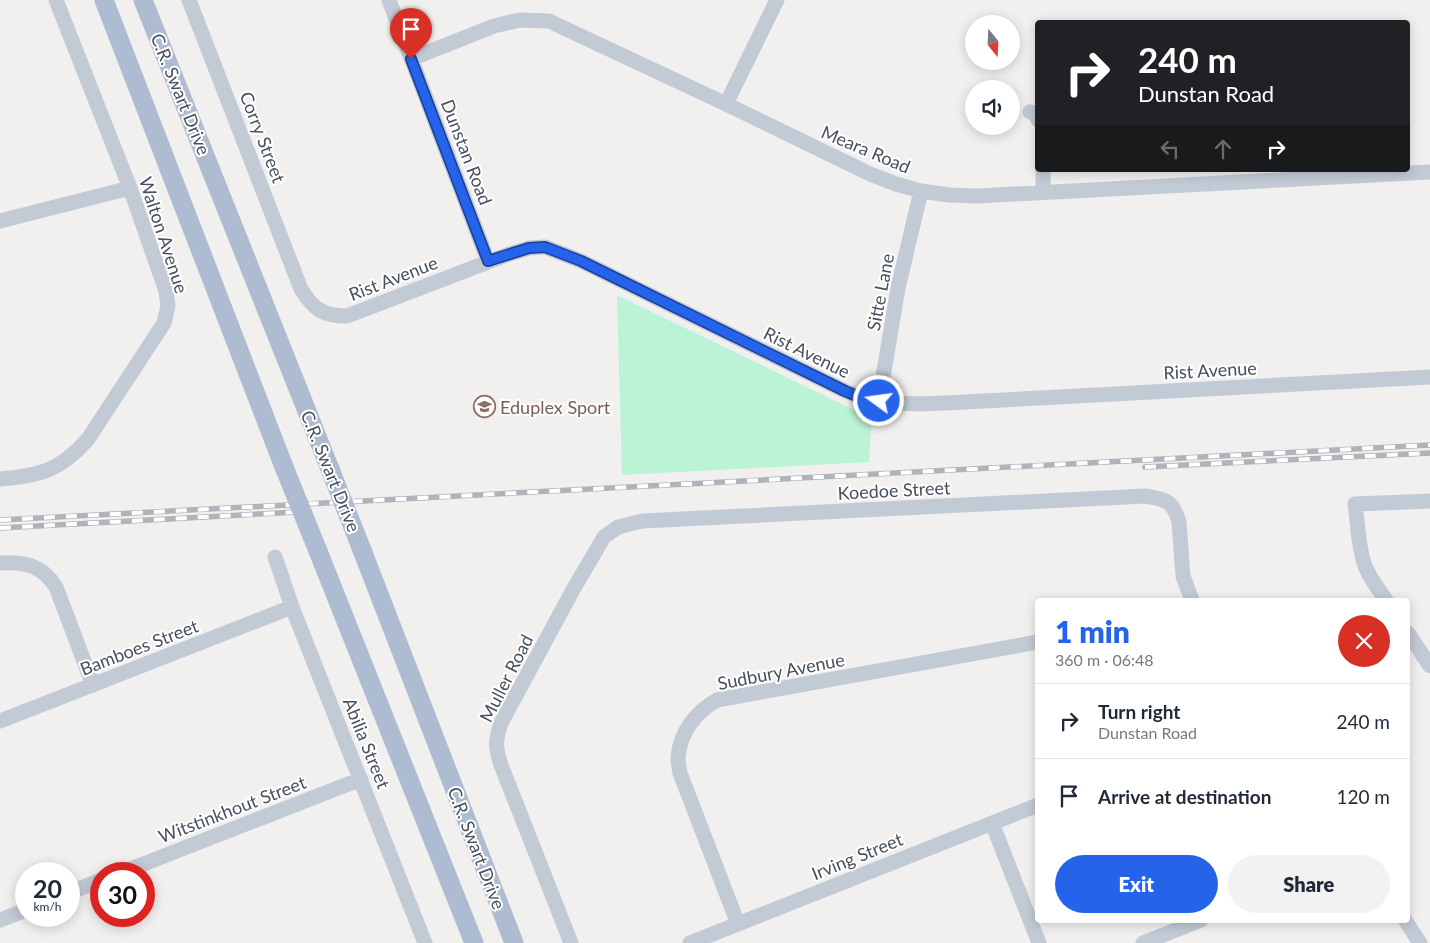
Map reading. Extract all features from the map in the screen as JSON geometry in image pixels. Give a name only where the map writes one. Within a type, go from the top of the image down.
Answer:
[{"type":"main road","name":"C.R. Swart Drive","points":[[104,0],[284,467],[474,943]]},
{"type":"main road","name":"C.R. Swart Drive","points":[[143,0],[362,550],[514,943]]},
{"type":"street","name":"Walton Avenue","points":[[0,479],[25,477],[44,472],[64,462],[75,453],[88,439],[164,323],[167,315],[166,291],[130,188],[56,0]]},
{"type":"street","name":"Corry Street","points":[[189,0],[301,289]]},
{"type":"street","name":"Dunstan Road","points":[[389,0],[488,261]]},
{"type":"street","points":[[726,104],[777,0]]},
{"type":"street","name":"Meara Road","points":[[411,59],[494,26],[520,20],[549,21],[870,174],[921,191],[949,195],[977,196],[1430,172]]},
{"type":"street","points":[[1043,172],[1044,192]]},
{"type":"street","points":[[0,221],[130,188]]},
{"type":"street","name":"Sitte Lane","points":[[879,401],[898,288],[921,191]]},
{"type":"street","name":"Rist Avenue","points":[[301,289],[309,301],[324,314],[347,316],[488,261],[529,248],[545,247],[581,261],[859,397],[879,401],[916,404],[1430,377]]},
{"type":"street","name":"Koedoe Street","points":[[618,527],[642,521],[1145,496],[1163,499],[1172,504],[1179,522],[1183,576],[1191,598]]},
{"type":"street","points":[[1385,598],[1365,565],[1355,504],[1430,501]]},
{"type":"street","name":"Muller Road","points":[[571,943],[501,765],[496,750],[496,738],[501,724],[574,588],[604,537],[618,527]]},
{"type":"street","name":"Abilia Street","points":[[275,556],[292,607],[361,779],[421,942]]},
{"type":"street","points":[[0,563],[21,563],[44,572],[50,577],[56,587],[93,685]]},
{"type":"street","name":"Bamboes Street","points":[[0,721],[292,607]]},
{"type":"street","points":[[1410,635],[1430,666]]},
{"type":"street","name":"Sudbury Avenue","points":[[738,924],[680,774],[678,757],[683,738],[689,725],[699,712],[717,700],[1035,643]]},
{"type":"street","name":"Witstinkhout Street","points":[[149,862],[361,779]]},
{"type":"street","name":"Irving Street","points":[[690,943],[1035,805]]},
{"type":"street","points":[[992,823],[1039,943]]},
{"type":"street","points":[[0,920],[15,914]]},
{"type":"street","points":[[1143,943],[1193,923]]},
{"type":"street","points":[[1407,923],[1420,943]]},
{"type":"green space","points":[[617,295],[852,409],[872,414],[869,462],[622,475]]},
{"type":"railway","points":[[0,520],[1430,445]]},
{"type":"railway","points":[[1145,467],[1430,453]]},
{"type":"railway","points":[[0,528],[297,512]]},
{"type":"place","name":"Eduplex Sport","points":[[484,407]]},
{"type":"route","points":[[411,59],[488,261],[529,248],[545,247],[581,261],[845,391],[859,397],[879,401]]}]
